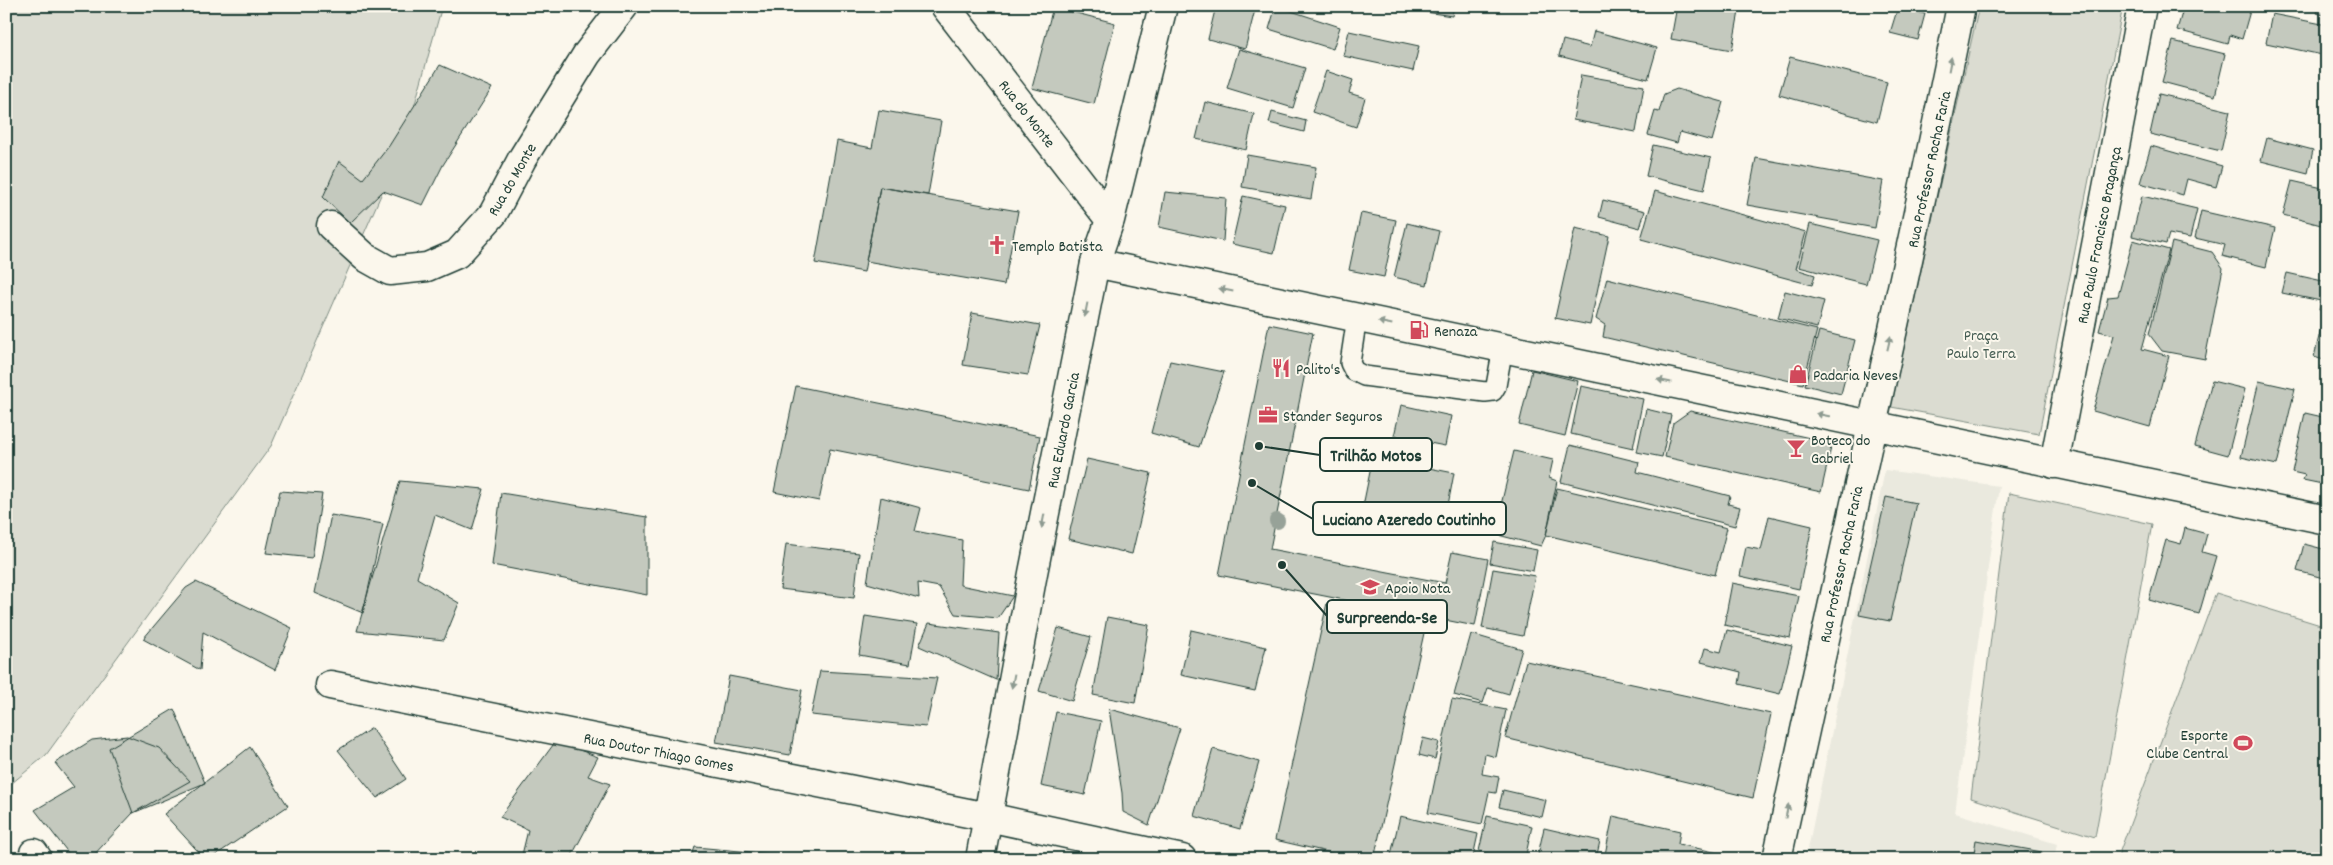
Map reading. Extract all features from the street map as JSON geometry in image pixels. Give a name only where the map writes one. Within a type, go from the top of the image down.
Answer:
[{"type":"street","name":"Rua do Monte","points":[[332,226],[365,257],[390,271],[426,267],[457,254],[493,214],[522,159],[587,54],[624,6]]},
{"type":"street","name":"Rua do Monte","points":[[945,6],[1110,220]]},
{"type":"street","name":"Rua Eduardo Garcia","points":[[980,859],[1033,572],[1096,263],[1110,220],[1163,6]]},
{"type":"street","name":"Rua Professor Rocha Faria","points":[[1777,859],[1871,425],[1920,212],[1961,6]]},
{"type":"street","name":"Rua Paulo Francisco Bragança","points":[[2054,464],[2142,6]]},
{"type":"street","points":[[1096,263],[2327,520]]},
{"type":"street","name":"Rua Doutor Thiago Gomes","points":[[330,686],[988,817],[1182,859]]},
{"type":"lane","points":[[1357,317],[1350,363],[1354,371],[1364,376],[1485,392],[1492,390],[1496,386],[1502,347]]},
{"type":"shaded area","points":[[1885,470],[1999,486],[1955,813],[2057,844],[2054,859],[1806,859]]},
{"type":"green space","points":[[6,6],[442,6],[405,140],[271,446],[46,755],[6,788]]},
{"type":"green space","name":"Praça Paulo Terra","points":[[1979,6],[2123,6],[2039,434],[1891,407]]},
{"type":"green space","points":[[2009,493],[2152,524],[2095,837],[1971,798]]},
{"type":"green space","name":"Esporte Clube Central","points":[[2216,593],[2327,627],[2327,859],[2117,859]]},
{"type":"building","points":[[1216,6],[1256,6],[1245,49],[1208,39]]},
{"type":"building","points":[[1276,6],[1340,27],[1333,49],[1269,29]]},
{"type":"building","points":[[1386,6],[1454,6],[1452,16]]},
{"type":"building","points":[[1677,6],[1740,6],[1732,50],[1671,39]]},
{"type":"building","points":[[2184,6],[2233,6],[2250,11],[2242,39],[2230,35],[2228,44],[2177,30]]},
{"type":"building","points":[[2319,6],[2327,6],[2327,16],[2317,13]]},
{"type":"building","points":[[1053,7],[1115,23],[1094,104],[1032,88]]},
{"type":"building","points":[[1898,7],[1925,14],[1918,40],[1890,33]]},
{"type":"building","points":[[2272,14],[2327,25],[2327,56],[2266,43]]},
{"type":"building","points":[[1349,31],[1419,46],[1413,71],[1343,56]]},
{"type":"building","points":[[1594,31],[1657,48],[1648,79],[1559,56],[1563,40],[1590,47]]},
{"type":"building","points":[[2173,41],[2225,54],[2215,96],[2162,82]]},
{"type":"building","points":[[1239,49],[1305,68],[1293,108],[1227,88]]},
{"type":"building","points":[[1790,57],[1887,82],[1877,122],[1779,95]]},
{"type":"building","points":[[440,65],[492,88],[443,165],[423,205],[383,191],[350,223],[323,197],[339,161],[363,179],[389,146]]},
{"type":"building","points":[[1326,71],[1353,80],[1349,93],[1365,98],[1356,127],[1312,112]]},
{"type":"building","points":[[1581,75],[1644,86],[1636,132],[1573,120]]},
{"type":"building","points":[[1677,89],[1723,102],[1712,141],[1680,132],[1677,143],[1648,135],[1655,111],[1659,112],[1664,94]]},
{"type":"building","points":[[2159,94],[2230,111],[2221,151],[2150,134]]},
{"type":"building","points":[[1205,102],[1254,114],[1246,150],[1196,139]]},
{"type":"building","points":[[879,110],[941,121],[928,195],[880,187],[864,272],[815,263],[837,141],[872,148]]},
{"type":"building","points":[[1272,112],[1306,121],[1304,132],[1269,123]]},
{"type":"building","points":[[2267,138],[2313,150],[2308,173],[2261,161]]},
{"type":"building","points":[[1653,145],[1711,158],[1704,190],[1646,176]]},
{"type":"building","points":[[2151,146],[2222,166],[2216,187],[2187,179],[2183,195],[2140,183]]},
{"type":"building","points":[[1247,155],[1316,167],[1311,199],[1242,187]]},
{"type":"building","points":[[1756,158],[1883,181],[1875,228],[1747,205]]},
{"type":"building","points":[[2292,181],[2327,189],[2327,202],[2321,225],[2283,215]]},
{"type":"building","points":[[880,187],[1018,211],[1004,285],[866,261]]},
{"type":"building","points":[[1655,191],[1806,232],[1796,269],[1815,275],[1812,285],[1641,239]]},
{"type":"building","points":[[1165,192],[1226,198],[1223,241],[1159,227]]},
{"type":"building","points":[[1243,196],[1285,205],[1274,253],[1232,244]]},
{"type":"building","points":[[2142,196],[2197,209],[2190,238],[2169,234],[2166,244],[2132,236]]},
{"type":"building","points":[[1603,200],[1645,211],[1640,228],[1599,217]]},
{"type":"building","points":[[2201,211],[2275,228],[2266,267],[2222,256],[2225,245],[2195,238]]},
{"type":"building","points":[[1361,213],[1396,220],[1384,277],[1349,270]]},
{"type":"building","points":[[1407,223],[1439,231],[1427,285],[1394,277]]},
{"type":"building","points":[[1810,224],[1877,240],[1866,284],[1799,267]]},
{"type":"building","points":[[1575,228],[1609,236],[1590,325],[1555,318]]},
{"type":"building","points":[[2133,240],[2169,250],[2142,349],[2169,356],[2150,427],[2093,411],[2114,335],[2099,331],[2108,297],[2118,296]]},
{"type":"building","points":[[2172,242],[2212,252],[2223,268],[2205,359],[2162,351],[2149,334]]},
{"type":"building","points":[[2287,273],[2327,282],[2327,312],[2319,310],[2321,301],[2282,293]]},
{"type":"building","points":[[1607,278],[1817,330],[1803,384],[1603,337],[1605,325],[1596,319]]},
{"type":"building","points":[[1785,291],[1824,301],[1817,328],[1778,318]]},
{"type":"building","points":[[972,313],[1040,325],[1028,375],[963,365]]},
{"type":"building","points":[[2323,320],[2327,321],[2327,361],[2314,357]]},
{"type":"building","points":[[1269,324],[1313,333],[1270,549],[1445,583],[1452,552],[1488,559],[1475,626],[1219,575]]},
{"type":"building","points":[[1819,331],[1855,340],[1841,394],[1805,385]]},
{"type":"building","points":[[1170,361],[1224,372],[1199,447],[1151,433]]},
{"type":"building","points":[[1532,370],[1578,381],[1565,436],[1519,425]]},
{"type":"building","points":[[2212,381],[2245,389],[2228,455],[2195,446]]},
{"type":"building","points":[[2259,381],[2295,389],[2277,465],[2241,457]]},
{"type":"building","points":[[796,386],[1040,436],[1029,489],[830,449],[819,501],[774,492]]},
{"type":"building","points":[[1581,386],[1643,399],[1633,448],[1571,434]]},
{"type":"building","points":[[1401,405],[1451,416],[1445,446],[1394,436]]},
{"type":"building","points":[[1646,409],[1671,415],[1662,457],[1637,452]]},
{"type":"building","points":[[1690,411],[1832,443],[1821,492],[1665,457],[1673,423]]},
{"type":"building","points":[[2305,413],[2327,418],[2327,485],[2303,480],[2305,475],[2292,472]]},
{"type":"building","points":[[1570,445],[1639,462],[1637,472],[1730,496],[1728,504],[1740,507],[1735,526],[1561,482]]},
{"type":"building","points":[[1514,451],[1553,460],[1549,478],[1557,481],[1546,535],[1541,546],[1494,534]]},
{"type":"building","points":[[1373,457],[1454,473],[1443,532],[1361,516]]},
{"type":"building","points":[[1087,459],[1151,473],[1132,554],[1068,539]]},
{"type":"building","points":[[400,481],[484,489],[472,530],[435,515],[417,578],[459,603],[444,640],[357,631]]},
{"type":"building","points":[[1557,488],[1727,528],[1715,575],[1546,535]]},
{"type":"building","points":[[280,491],[322,494],[312,558],[266,553]]},
{"type":"building","points":[[501,493],[647,517],[647,595],[492,565]]},
{"type":"building","points":[[881,497],[921,508],[915,531],[962,540],[960,585],[1013,596],[998,618],[955,614],[939,587],[918,583],[919,598],[867,583]]},
{"type":"building","points":[[1886,497],[1916,503],[1890,621],[1859,615]]},
{"type":"building","points":[[331,515],[383,524],[363,613],[315,593]]},
{"type":"building","points":[[1769,516],[1812,526],[1799,589],[1740,576],[1746,547],[1761,550]]},
{"type":"building","points":[[2185,528],[2207,534],[2202,552],[2216,556],[2199,614],[2149,600],[2166,540],[2181,544]]},
{"type":"building","points":[[1494,542],[1537,550],[1533,571],[1490,563]]},
{"type":"building","points":[[786,544],[859,553],[854,598],[780,589]]},
{"type":"building","points":[[2304,544],[2327,550],[2327,579],[2297,571]]},
{"type":"building","points":[[1493,569],[1535,576],[1523,636],[1482,628]]},
{"type":"building","points":[[196,582],[292,628],[275,670],[203,632],[200,670],[143,639],[186,588]]},
{"type":"building","points":[[1732,583],[1799,596],[1790,638],[1724,625]]},
{"type":"building","points":[[1327,603],[1426,624],[1374,859],[1358,859],[1275,840]]},
{"type":"building","points":[[865,616],[917,624],[910,664],[859,655]]},
{"type":"building","points":[[1107,617],[1149,625],[1135,703],[1093,695]]},
{"type":"building","points":[[929,623],[999,633],[996,680],[919,646]]},
{"type":"building","points":[[1058,628],[1091,637],[1072,701],[1039,691]]},
{"type":"building","points":[[1191,630],[1266,647],[1255,691],[1181,675]]},
{"type":"building","points":[[1727,630],[1792,646],[1780,694],[1739,684],[1741,672],[1701,662],[1705,648],[1721,652]]},
{"type":"building","points":[[1471,634],[1522,649],[1509,694],[1488,688],[1483,703],[1454,695]]},
{"type":"building","points":[[1526,661],[1771,714],[1753,798],[1505,738]]},
{"type":"building","points":[[820,671],[937,678],[926,727],[811,715]]},
{"type":"building","points":[[729,676],[802,690],[790,755],[716,742]]},
{"type":"building","points":[[1452,699],[1506,710],[1496,757],[1485,754],[1482,774],[1499,777],[1496,793],[1489,792],[1482,824],[1428,813]]},
{"type":"building","points":[[174,709],[205,783],[133,813],[109,748]]},
{"type":"building","points":[[1109,709],[1180,728],[1149,825],[1123,812],[1122,793]]},
{"type":"building","points":[[1056,712],[1101,721],[1085,795],[1041,786]]},
{"type":"building","points":[[372,728],[406,779],[377,798],[338,750]]},
{"type":"building","points":[[127,736],[159,748],[190,781],[133,813],[90,859],[73,859],[35,810],[74,787],[55,763],[92,740]]},
{"type":"building","points":[[1423,738],[1439,742],[1435,759],[1419,755]]},
{"type":"building","points":[[556,741],[598,757],[588,776],[610,784],[570,859],[521,859],[528,830],[500,817]]},
{"type":"building","points":[[250,747],[288,806],[210,859],[205,859],[164,814]]},
{"type":"building","points":[[1213,749],[1259,762],[1240,829],[1194,816]]},
{"type":"building","points":[[1503,790],[1546,800],[1542,817],[1499,807]]},
{"type":"building","points":[[1400,816],[1478,834],[1473,857],[1480,859],[1390,859]]},
{"type":"building","points":[[1487,816],[1532,826],[1525,859],[1513,859],[1479,851]]},
{"type":"building","points":[[1613,816],[1680,831],[1678,844],[1745,859],[1604,859]]},
{"type":"building","points":[[1544,828],[1600,841],[1596,859],[1537,859]]},
{"type":"building","points":[[1976,840],[2042,852],[2041,859],[1973,859]]},
{"type":"building","points":[[695,847],[774,854],[773,859],[691,859]]},
{"type":"building","points":[[1014,854],[1033,859],[1012,859]]},
{"type":"place","name":"Templo Batista","points":[[997,245]]},
{"type":"place","name":"Renaza","points":[[1419,330]]},
{"type":"place","name":"Palito's","points":[[1281,368]]},
{"type":"place","name":"Padaria Neves","points":[[1798,374]]},
{"type":"place","name":"Stander Seguros","points":[[1268,415]]},
{"type":"place","name":"Trilhão Motos","points":[[1259,446]]},
{"type":"place","name":"Boteco do Gabriel","points":[[1796,448]]},
{"type":"place","name":"Luciano Azeredo Coutinho","points":[[1252,483]]},
{"type":"place","name":"Surpreenda-Se","points":[[1282,565]]},
{"type":"place","name":"Apoio Nota","points":[[1370,587]]},
{"type":"place","name":"Esporte Clube Central","points":[[2243,743]]}]
